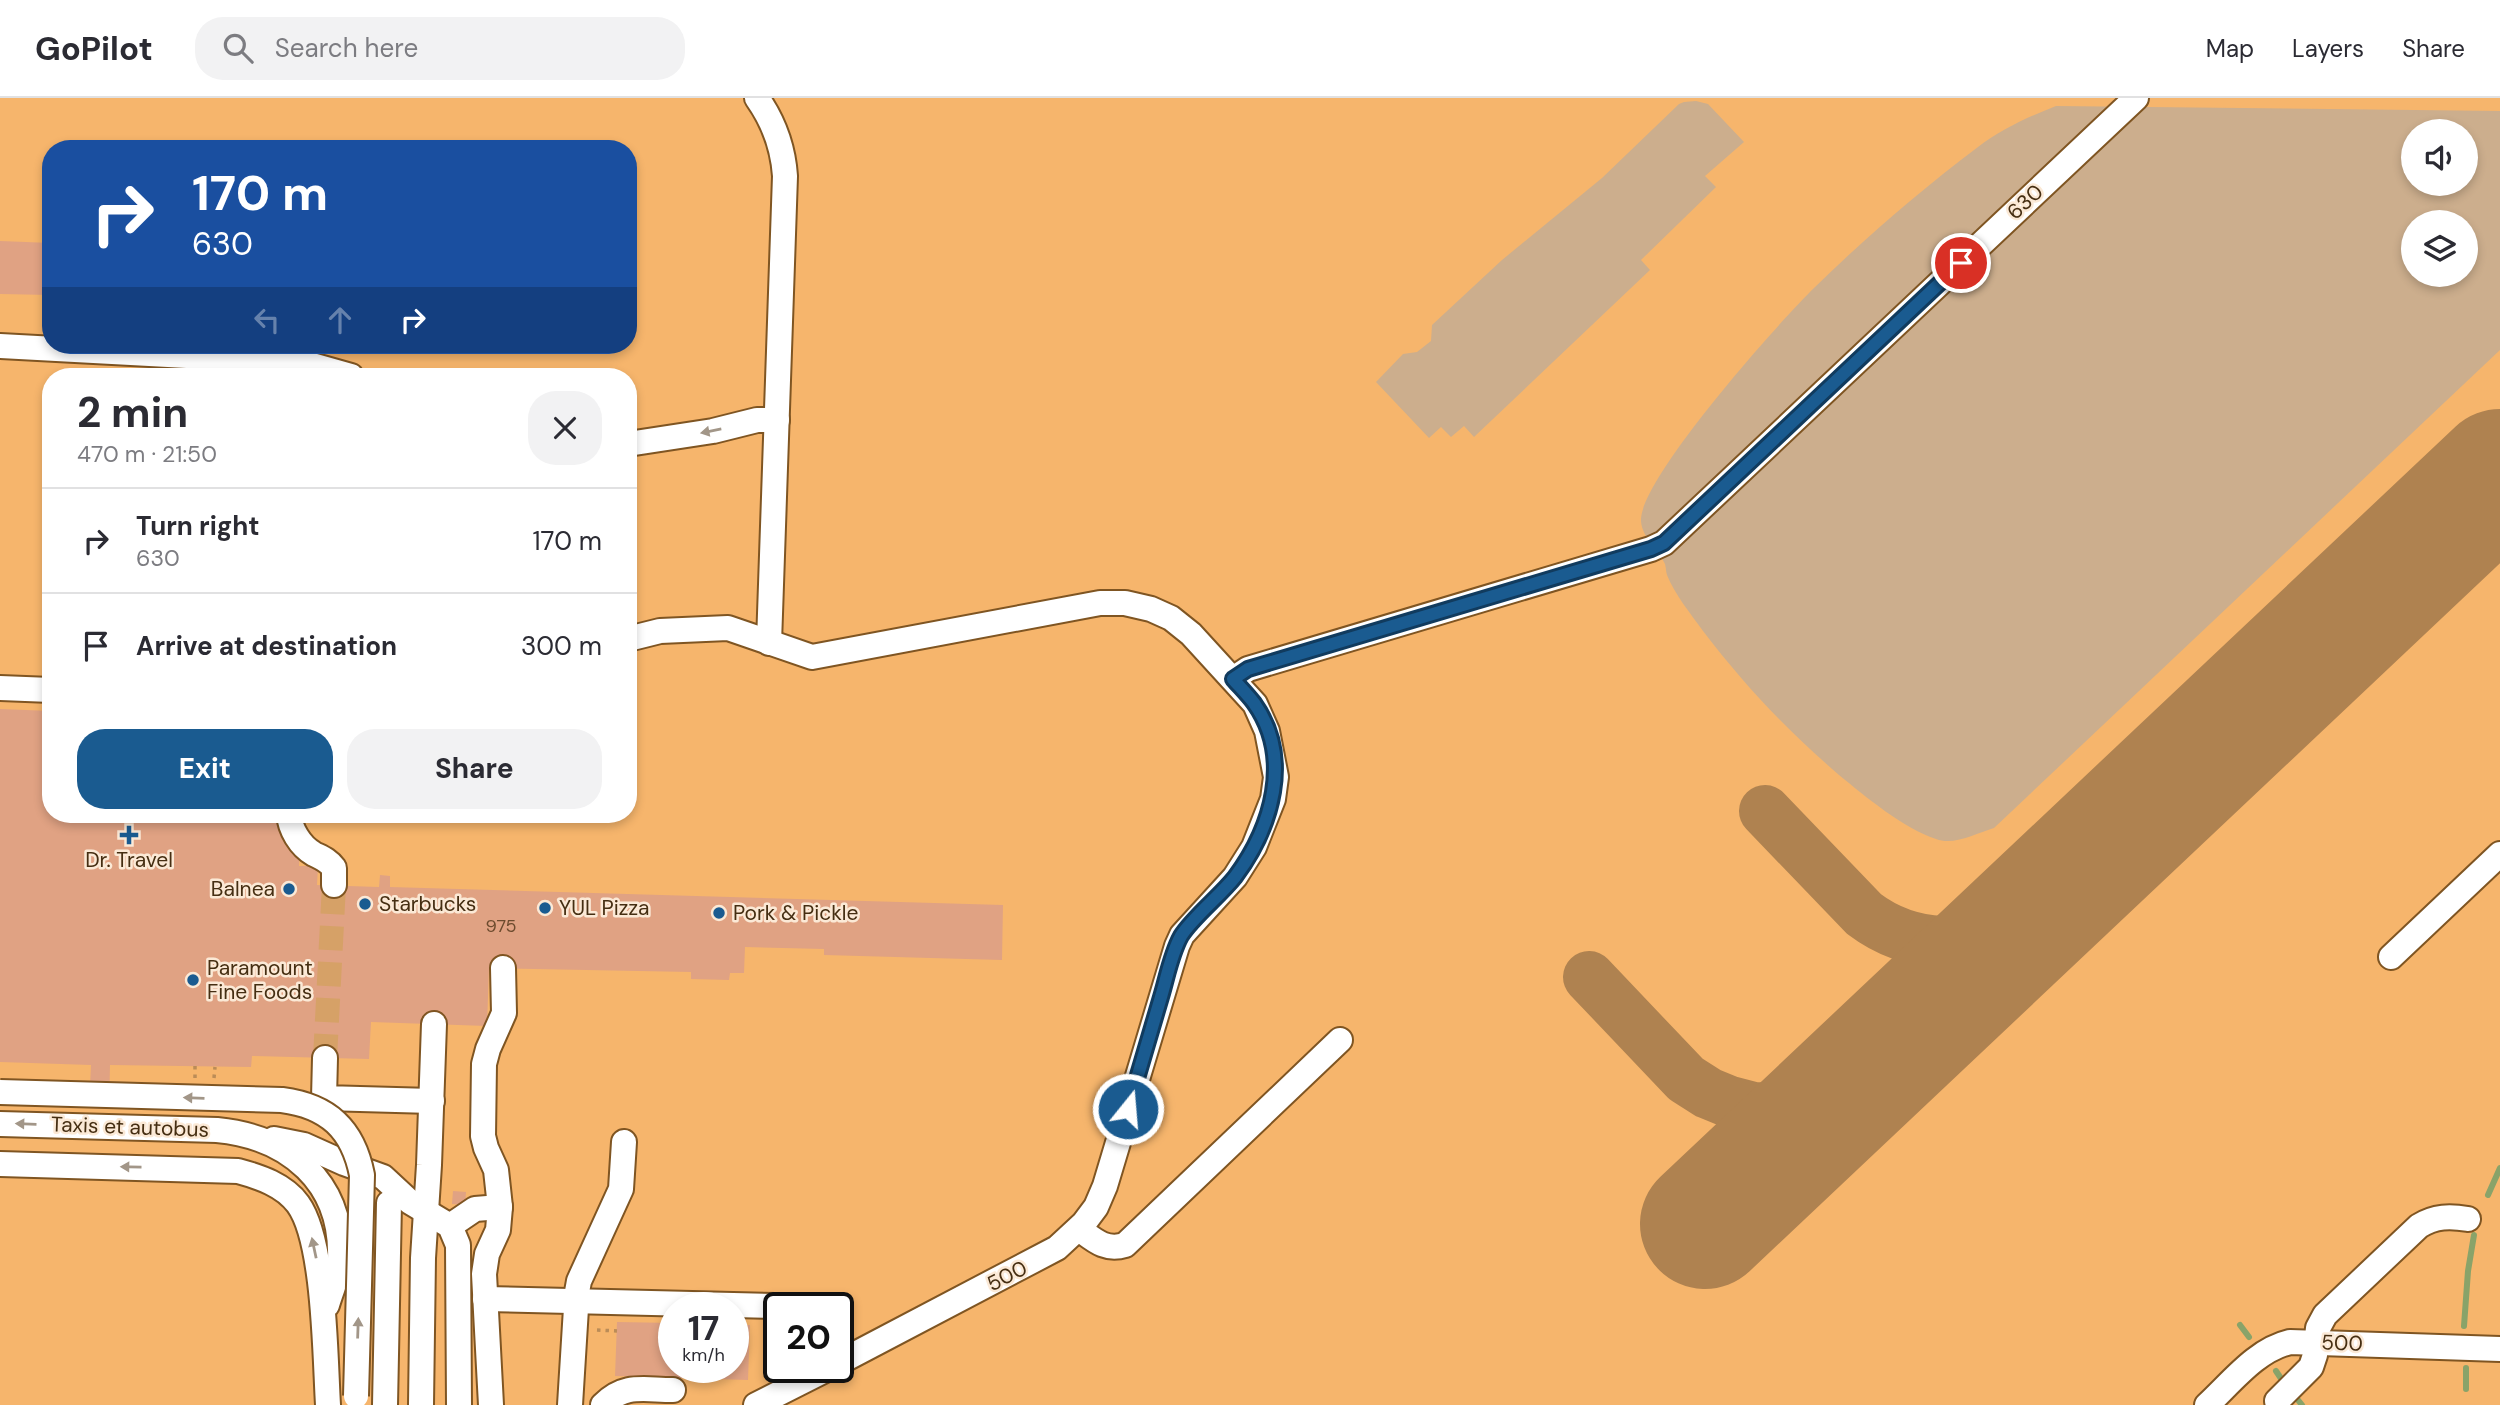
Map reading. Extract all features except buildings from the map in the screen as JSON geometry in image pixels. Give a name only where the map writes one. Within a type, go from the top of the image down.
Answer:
[{"type":"street","points":[[757,98],[776,132],[784,164],[785,205],[769,643]]},
{"type":"street","name":"630","points":[[1233,679],[1248,669],[1664,543],[2136,98]]},
{"type":"street","points":[[0,346],[42,349]]},
{"type":"street","points":[[97,354],[266,368],[312,365],[323,368]]},
{"type":"street","points":[[637,443],[713,431],[757,420],[778,420]]},
{"type":"street","name":"500","points":[[637,637],[660,631],[718,627],[736,630],[812,657],[1087,605],[1125,603],[1151,609],[1171,618],[1200,643],[1255,704],[1267,731],[1276,777],[1273,799],[1254,847],[1245,862],[1180,940],[1100,1197],[1079,1229],[1058,1248],[1035,1262],[854,1355]]},
{"type":"street","points":[[0,688],[42,690]]},
{"type":"street","points":[[290,823],[307,849],[334,868],[334,885]]},
{"type":"street","points":[[2391,957],[2500,854]]},
{"type":"street","points":[[491,1405],[485,1263],[498,1230],[500,1207],[496,1170],[483,1136],[484,1064],[504,1013],[503,968]]},
{"type":"street","points":[[421,1405],[423,1258],[432,1101],[433,1024]]},
{"type":"street","points":[[1079,1229],[1105,1247],[1125,1245],[1340,1040]]},
{"type":"street","points":[[325,1058],[324,1098],[432,1101]]},
{"type":"street","points":[[0,1092],[282,1100],[309,1105],[335,1121],[353,1143],[362,1175],[356,1400]]},
{"type":"street","name":"Taxis et autobus","points":[[0,1124],[217,1130],[304,1145],[344,1163]]},
{"type":"street","name":"Taxis et autobus","points":[[259,1138],[278,1147],[306,1168],[317,1180],[334,1208],[340,1262],[323,1316]]},
{"type":"street","points":[[570,1405],[575,1302],[579,1281],[621,1189],[624,1142]]},
{"type":"street","points":[[344,1163],[383,1177],[410,1202],[450,1226],[458,1245],[458,1405]]},
{"type":"street","points":[[344,1163],[389,1203],[423,1258]]},
{"type":"street","points":[[0,1164],[238,1171],[265,1179],[290,1195],[306,1219],[316,1254],[328,1405]]},
{"type":"street","points":[[385,1405],[389,1203]]},
{"type":"street","points":[[450,1226],[475,1209],[500,1207]]},
{"type":"street","points":[[2277,1401],[2311,1367],[2318,1328],[2325,1315],[2419,1226],[2437,1218],[2454,1216],[2468,1219]]},
{"type":"street","points":[[485,1299],[763,1307]]},
{"type":"street","name":"500","points":[[2207,1405],[2260,1355],[2274,1346],[2290,1342],[2500,1349]]},
{"type":"street","points":[[756,1405],[799,1383]]},
{"type":"street","points":[[603,1405],[618,1391],[626,1389],[673,1390]]},
{"type":"path","points":[[597,1330],[617,1331]]},
{"type":"shaded area","points":[[0,98],[2500,98],[2500,1405],[0,1405]]},
{"type":"shaded area","points":[[1696,101],[1708,104],[1744,142],[1705,176],[1716,187],[1641,260],[1650,270],[1474,437],[1464,426],[1451,437],[1441,427],[1429,438],[1376,382],[1403,354],[1417,352],[1431,341],[1432,325],[1502,260],[1602,178],[1679,104]]},
{"type":"shaded area","points":[[2056,106],[2500,111],[2500,350],[1994,828],[1958,840],[1943,841],[1923,834],[1873,802],[1820,758],[1767,707],[1719,651],[1684,604],[1670,582],[1665,564],[1644,533],[1641,521],[1646,500],[1662,472],[1714,401],[1772,332],[1814,288],[1915,197],[1978,147],[2015,124]]},
{"type":"waterway","points":[[2488,1195],[2500,1168]]},
{"type":"waterway","points":[[2464,1326],[2474,1235]]},
{"type":"waterway","points":[[2240,1325],[2249,1337]]},
{"type":"waterway","points":[[2466,1368],[2466,1389]]},
{"type":"waterway","points":[[2276,1371],[2284,1383]]},
{"type":"waterway","points":[[2298,1400],[2302,1405]]},
{"type":"taxiway","points":[[1765,811],[1864,914],[1901,934],[1921,939],[1963,941],[2003,930],[2022,919],[2070,875],[2078,873]]},
{"type":"taxiway","points":[[1589,977],[1686,1079],[1708,1093],[1730,1102],[1753,1108],[1779,1109],[1816,1101],[1852,1080],[1985,955],[1998,948]]},
{"type":"runway","points":[[1705,1224],[2500,474]]},
{"type":"tunnel","points":[[325,1058],[334,885]]},
{"type":"place","name":"Dr. Travel","points":[[129,835]]},
{"type":"place","name":"Balnea","points":[[289,889]]},
{"type":"place","name":"Starbucks","points":[[365,904]]},
{"type":"place","name":"YUL Pizza","points":[[545,908]]},
{"type":"place","name":"Pork & Pickle","points":[[719,913]]},
{"type":"place","name":"Paramount Fine Foods","points":[[193,980]]},
{"type":"route","points":[[1128,1109],[1170,965],[1182,935],[1235,877],[1254,847],[1273,799],[1275,762],[1267,731],[1255,704],[1233,679],[1248,669],[1664,543],[1961,263]]}]
